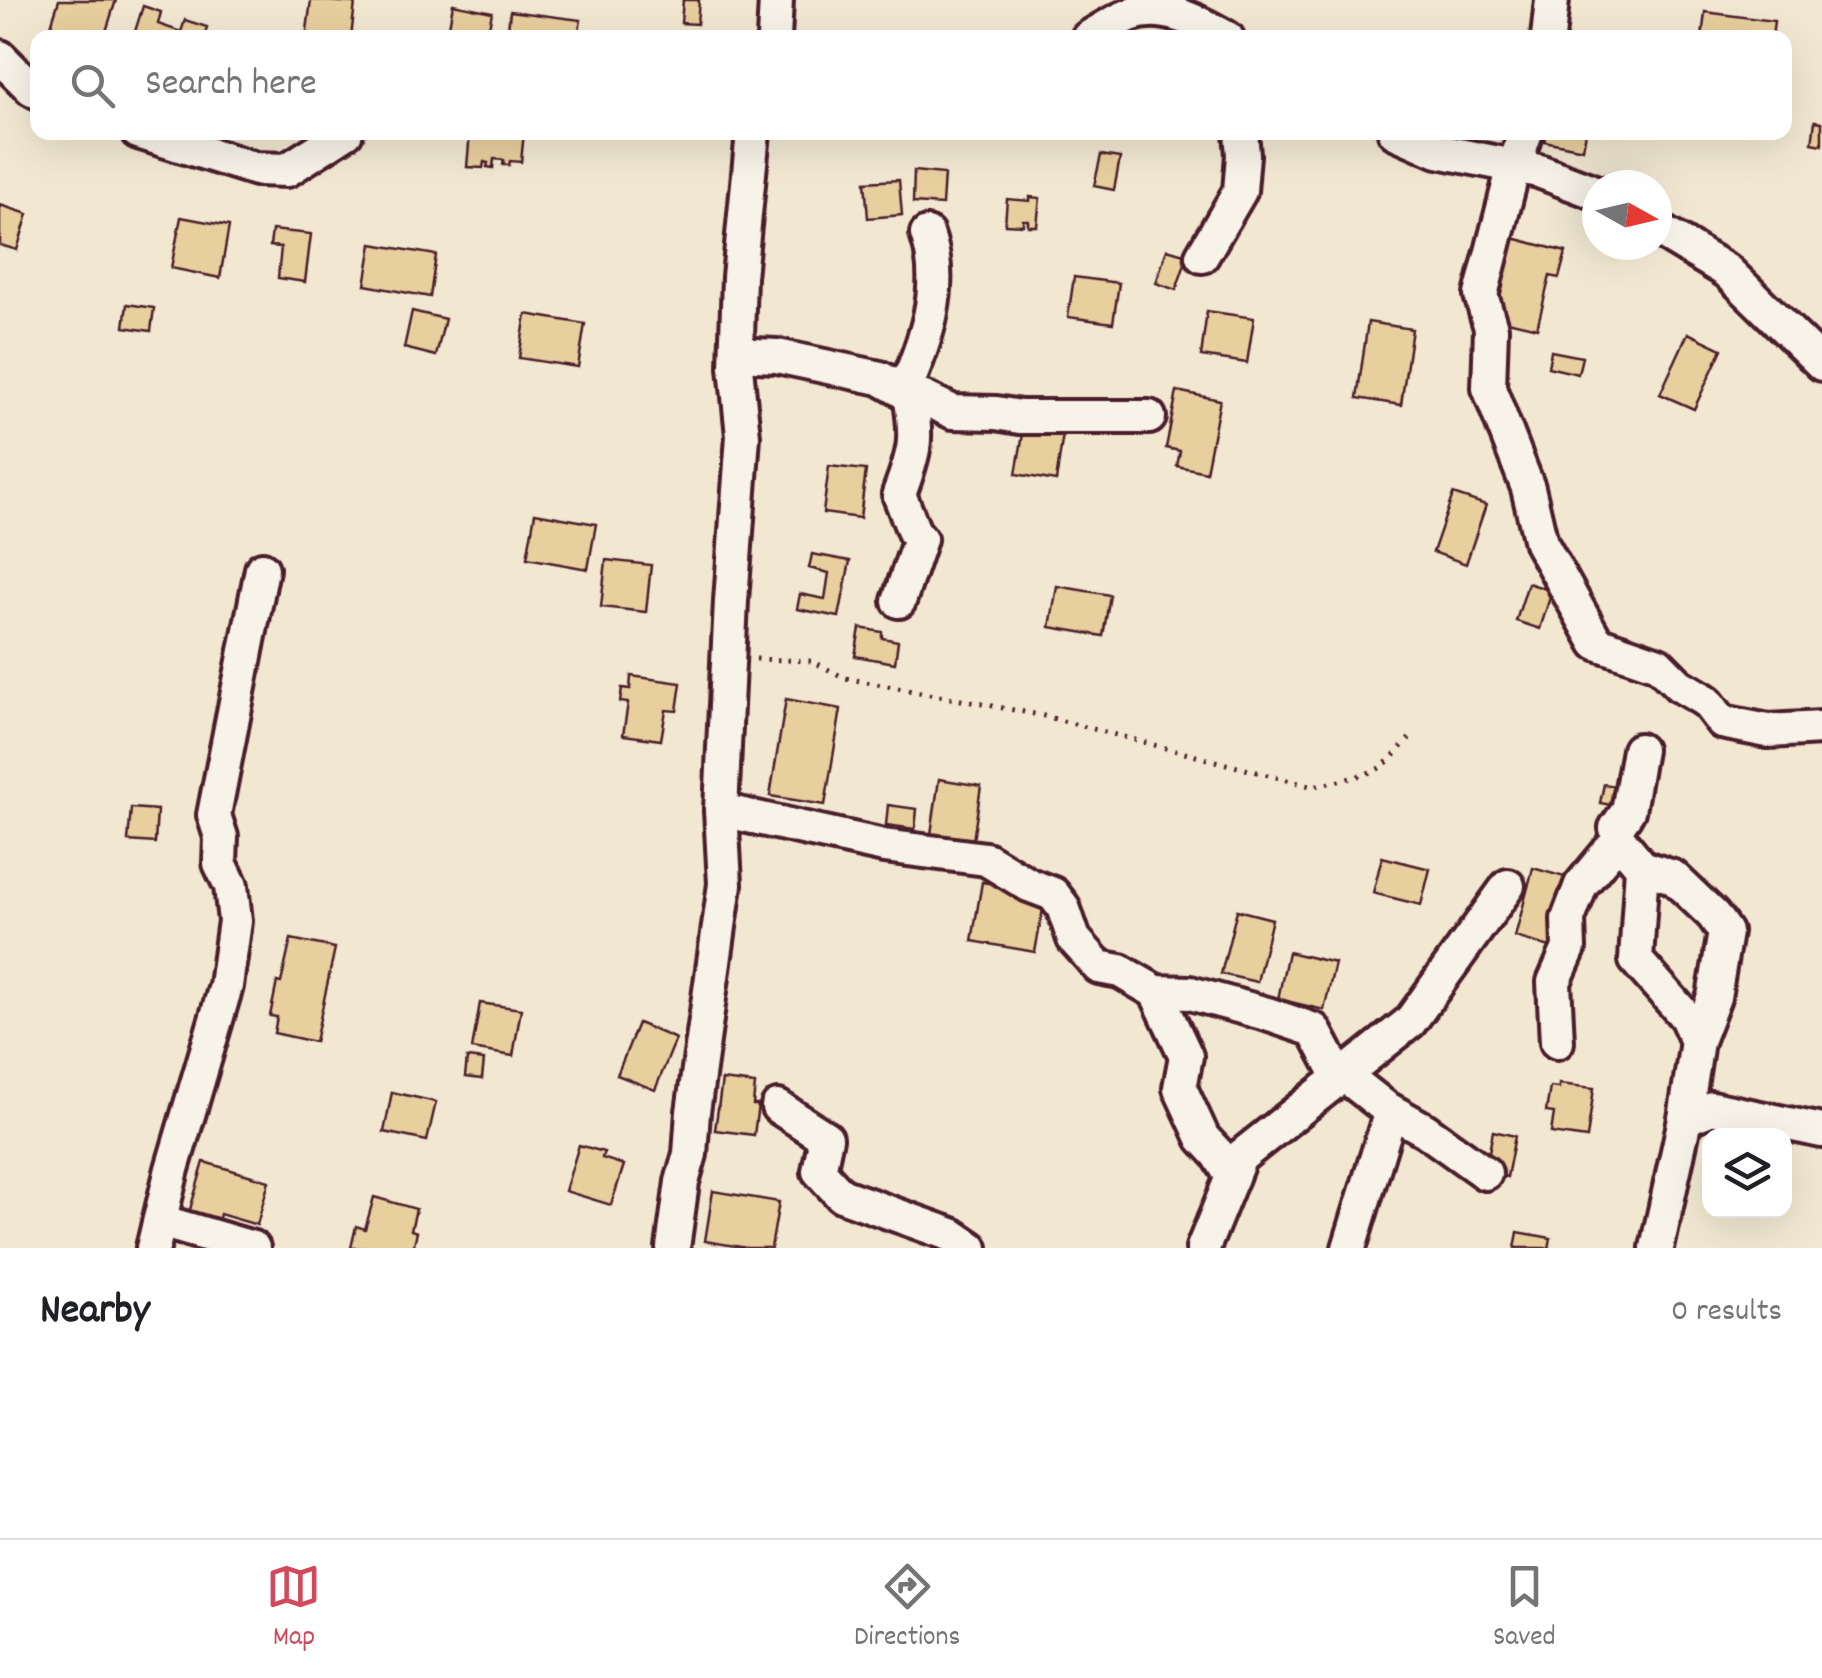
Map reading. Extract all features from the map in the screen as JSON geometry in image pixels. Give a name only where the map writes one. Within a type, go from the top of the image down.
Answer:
[{"type":"street","points":[[774,30],[776,0]]},
{"type":"street","points":[[1549,30],[1552,0]]},
{"type":"street","points":[[1103,30],[1133,14],[1166,6],[1213,30]]},
{"type":"street","points":[[0,56],[30,87]]},
{"type":"street","points":[[164,140],[256,168],[287,170],[334,140]]},
{"type":"street","points":[[673,1248],[690,1154],[692,1112],[725,884],[721,810],[743,436],[737,354],[739,277],[752,140]]},
{"type":"street","points":[[1202,256],[1240,191],[1241,140]]},
{"type":"street","points":[[1414,140],[1438,151],[1540,171],[1582,187]]},
{"type":"street","points":[[1523,140],[1481,294],[1491,328],[1489,388],[1528,488],[1540,543],[1597,643],[1658,664],[1679,685],[1706,701],[1722,722],[1768,730],[1822,728]]},
{"type":"street","points":[[900,600],[920,539],[899,494],[913,459],[916,429],[907,393],[933,305],[932,248],[927,234]]},
{"type":"street","points":[[1672,237],[1727,271],[1822,364]]},
{"type":"street","points":[[737,354],[777,356],[880,378],[952,412],[996,412],[1020,417],[1149,417]]},
{"type":"street","points":[[254,1248],[156,1234],[226,986],[236,921],[231,886],[220,863],[221,836],[214,815],[262,570]]},
{"type":"street","points":[[1639,750],[1628,812],[1616,828],[1619,839],[1642,867],[1673,877],[1713,915],[1724,932],[1714,997],[1697,1040],[1685,1120],[1657,1248]]},
{"type":"street","points":[[721,810],[884,846],[986,858],[1029,885],[1052,894],[1063,907],[1074,939],[1099,967],[1120,971],[1156,992],[1190,993],[1314,1030],[1341,1075],[1485,1173]]},
{"type":"street","points":[[1557,1042],[1554,982],[1569,948],[1568,919],[1581,885],[1619,839]]},
{"type":"street","points":[[1642,867],[1636,960],[1686,1018],[1697,1040]]},
{"type":"street","points":[[1203,1248],[1240,1157],[1415,1016],[1508,886]]},
{"type":"street","points":[[1156,992],[1186,1056],[1180,1088],[1202,1138],[1232,1176]]},
{"type":"street","points":[[778,1107],[826,1138],[819,1172],[840,1195],[952,1235],[972,1248]]},
{"type":"street","points":[[1685,1120],[1712,1108],[1822,1131]]},
{"type":"street","points":[[1349,1248],[1391,1111]]},
{"type":"path","points":[[728,658],[812,662],[845,678],[1040,714],[1310,786],[1324,786],[1379,769],[1410,738]]},
{"type":"building","points":[[59,0],[116,0],[107,30],[50,30]]},
{"type":"building","points":[[311,0],[355,3],[352,30],[307,30]]},
{"type":"building","points":[[683,0],[699,0],[697,24],[681,23]]},
{"type":"building","points":[[453,4],[492,12],[489,30],[448,30]]},
{"type":"building","points":[[143,6],[161,12],[158,24],[175,30],[136,30]]},
{"type":"building","points":[[510,11],[581,20],[579,30],[508,30]]},
{"type":"building","points":[[1705,12],[1774,21],[1773,30],[1703,30]]},
{"type":"building","points":[[185,20],[207,27],[206,30],[182,30]]},
{"type":"building","points":[[1815,121],[1822,122],[1822,145],[1812,143]]},
{"type":"building","points":[[469,140],[523,140],[521,162],[503,165],[504,160],[494,159],[493,168],[484,162],[483,168],[467,167]]},
{"type":"building","points":[[1544,140],[1585,140],[1583,149]]},
{"type":"building","points":[[1101,155],[1120,158],[1114,190],[1094,186]]},
{"type":"building","points":[[914,171],[944,174],[942,205],[913,203]]},
{"type":"building","points":[[899,180],[902,215],[868,218],[865,182]]},
{"type":"building","points":[[1030,197],[1040,198],[1037,226],[1028,226],[1028,220],[1023,220],[1023,225],[1005,224],[1007,199],[1030,201]]},
{"type":"building","points":[[0,205],[28,214],[17,250],[0,245]]},
{"type":"building","points":[[181,217],[229,226],[220,278],[171,268]]},
{"type":"building","points":[[272,230],[311,234],[305,282],[278,278],[281,247],[270,246]]},
{"type":"building","points":[[1505,236],[1566,252],[1559,278],[1550,276],[1537,328],[1495,318],[1503,286],[1492,284]]},
{"type":"building","points":[[372,244],[436,255],[430,297],[365,285]]},
{"type":"building","points":[[1167,249],[1188,255],[1176,290],[1156,283]]},
{"type":"building","points":[[1074,277],[1119,283],[1113,323],[1068,317]]},
{"type":"building","points":[[127,304],[154,308],[151,331],[124,327]]},
{"type":"building","points":[[412,311],[445,319],[436,356],[404,348]]},
{"type":"building","points":[[1207,311],[1254,318],[1247,363],[1201,356]]},
{"type":"building","points":[[526,314],[585,324],[578,367],[519,358]]},
{"type":"building","points":[[1368,322],[1412,329],[1401,405],[1357,398]]},
{"type":"building","points":[[1688,333],[1722,349],[1694,409],[1660,394]]},
{"type":"building","points":[[1551,351],[1582,357],[1578,374],[1548,367]]},
{"type":"building","points":[[1177,391],[1220,400],[1206,472],[1177,466],[1180,451],[1166,448]]},
{"type":"building","points":[[1024,428],[1063,434],[1056,481],[1016,474]]},
{"type":"building","points":[[829,466],[866,470],[860,518],[823,513]]},
{"type":"building","points":[[1453,494],[1486,505],[1466,564],[1433,552]]},
{"type":"building","points":[[535,513],[596,524],[588,569],[527,558]]},
{"type":"building","points":[[812,554],[850,561],[839,617],[797,609],[800,594],[825,599],[829,573],[809,568]]},
{"type":"building","points":[[606,560],[651,565],[646,612],[601,607]]},
{"type":"building","points":[[1528,583],[1552,591],[1540,629],[1516,621]]},
{"type":"building","points":[[1057,586],[1110,595],[1103,636],[1050,627]]},
{"type":"building","points":[[860,628],[882,632],[882,638],[898,641],[895,663],[855,656]]},
{"type":"building","points":[[631,676],[681,683],[677,711],[666,710],[661,740],[623,735],[628,703],[620,702],[622,688],[630,689]]},
{"type":"building","points":[[786,699],[841,709],[825,805],[770,796]]},
{"type":"building","points":[[939,779],[981,786],[973,841],[931,834]]},
{"type":"building","points":[[1604,784],[1626,788],[1623,807],[1600,803]]},
{"type":"building","points":[[888,805],[917,809],[915,829],[886,825]]},
{"type":"building","points":[[131,808],[157,810],[155,843],[128,841]]},
{"type":"building","points":[[1382,857],[1430,869],[1421,905],[1373,893]]},
{"type":"building","points":[[1533,868],[1568,878],[1550,947],[1515,937]]},
{"type":"building","points":[[982,882],[1046,893],[1035,952],[972,941]]},
{"type":"building","points":[[1237,910],[1272,919],[1257,982],[1221,974]]},
{"type":"building","points":[[291,939],[335,948],[315,1042],[274,1033],[277,1017],[270,1016]]},
{"type":"building","points":[[1288,952],[1335,963],[1324,1010],[1278,999]]},
{"type":"building","points":[[480,1003],[521,1009],[513,1056],[472,1049]]},
{"type":"building","points":[[638,1023],[676,1039],[655,1090],[617,1075]]},
{"type":"building","points":[[467,1058],[484,1060],[482,1079],[465,1077]]},
{"type":"building","points":[[722,1080],[755,1084],[753,1105],[758,1105],[754,1135],[715,1130]]},
{"type":"building","points":[[1559,1084],[1594,1088],[1587,1138],[1551,1133],[1554,1113],[1546,1112],[1550,1087],[1559,1088]]},
{"type":"building","points":[[392,1092],[436,1102],[427,1141],[384,1132]]},
{"type":"building","points":[[1493,1131],[1515,1136],[1507,1177],[1485,1173]]},
{"type":"building","points":[[579,1145],[604,1152],[602,1158],[624,1165],[611,1205],[565,1191]]},
{"type":"building","points":[[204,1162],[269,1181],[257,1225],[220,1214],[218,1222],[189,1213]]},
{"type":"building","points":[[713,1191],[779,1202],[771,1248],[705,1241]]},
{"type":"building","points":[[374,1197],[416,1209],[411,1230],[417,1232],[413,1248],[351,1248],[356,1226],[365,1229]]},
{"type":"building","points":[[1518,1232],[1551,1238],[1549,1248],[1515,1248]]}]
